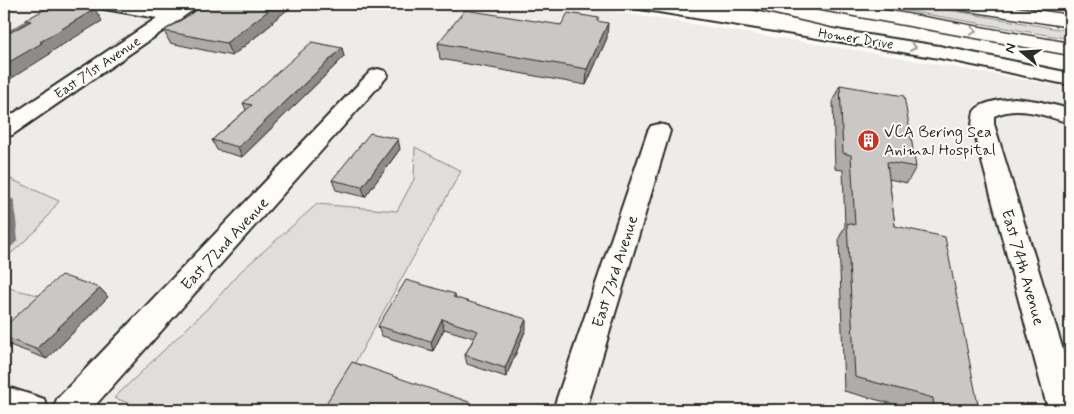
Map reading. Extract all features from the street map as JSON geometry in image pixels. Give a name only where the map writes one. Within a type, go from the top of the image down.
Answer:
[{"type":"highway","points":[[702,4],[835,35]]},
{"type":"highway","points":[[821,4],[1070,49]]},
{"type":"highway","points":[[962,4],[1070,22]]},
{"type":"street","points":[[104,4],[172,16]]},
{"type":"street","name":"East 71st Avenue","points":[[4,130],[190,4]]},
{"type":"street","name":"Homer Drive","points":[[640,4],[939,52],[1070,79]]},
{"type":"street","name":"East 72nd Avenue","points":[[69,410],[378,75]]},
{"type":"street","name":"East 74th Avenue","points":[[1065,410],[983,124],[984,113],[996,106],[1020,104],[1070,116]]},
{"type":"street","name":"East 73rd Avenue","points":[[569,410],[659,131]]},
{"type":"street","points":[[4,401],[32,410]]},
{"type":"shaded area","points":[[4,4],[566,4],[874,53],[1070,88],[1070,410],[4,410]]},
{"type":"shaded area","points":[[867,4],[914,4],[1070,31],[1070,39]]},
{"type":"shaded area","points":[[415,147],[461,171],[329,410],[149,410],[114,398],[212,304],[240,272],[317,204],[397,211],[414,179]]},
{"type":"shaded area","points":[[4,176],[59,201],[38,229],[4,260]]},
{"type":"shaded area","points":[[4,287],[42,296],[4,333]]},
{"type":"building","points":[[55,4],[95,9],[4,65],[4,36],[31,21],[25,20]]},
{"type":"building","points":[[206,4],[275,4],[226,43],[164,31]]},
{"type":"building","points":[[465,10],[561,25],[568,13],[599,18],[597,21],[608,23],[587,69],[438,43]]},
{"type":"building","points":[[312,42],[342,48],[238,147],[212,140],[252,105],[243,103]]},
{"type":"building","points":[[840,85],[904,96],[916,167],[887,162],[895,226],[945,237],[979,410],[934,410],[933,398],[855,377],[847,223],[855,225],[851,155],[843,153]]},
{"type":"building","points":[[370,133],[398,139],[362,187],[332,180]]},
{"type":"building","points":[[61,275],[100,288],[36,349],[4,337],[4,327]]},
{"type":"building","points":[[406,280],[455,294],[453,297],[526,319],[505,368],[465,355],[478,331],[442,319],[431,342],[378,326]]},
{"type":"building","points":[[352,362],[472,403],[469,410],[322,410]]},
{"type":"waterway","points":[[4,35],[34,18]]},
{"type":"waterway","points":[[4,199],[11,201],[14,240],[4,249]]},
{"type":"place","name":"VCA Bering Sea Animal Hospital","points":[[868,140]]}]
